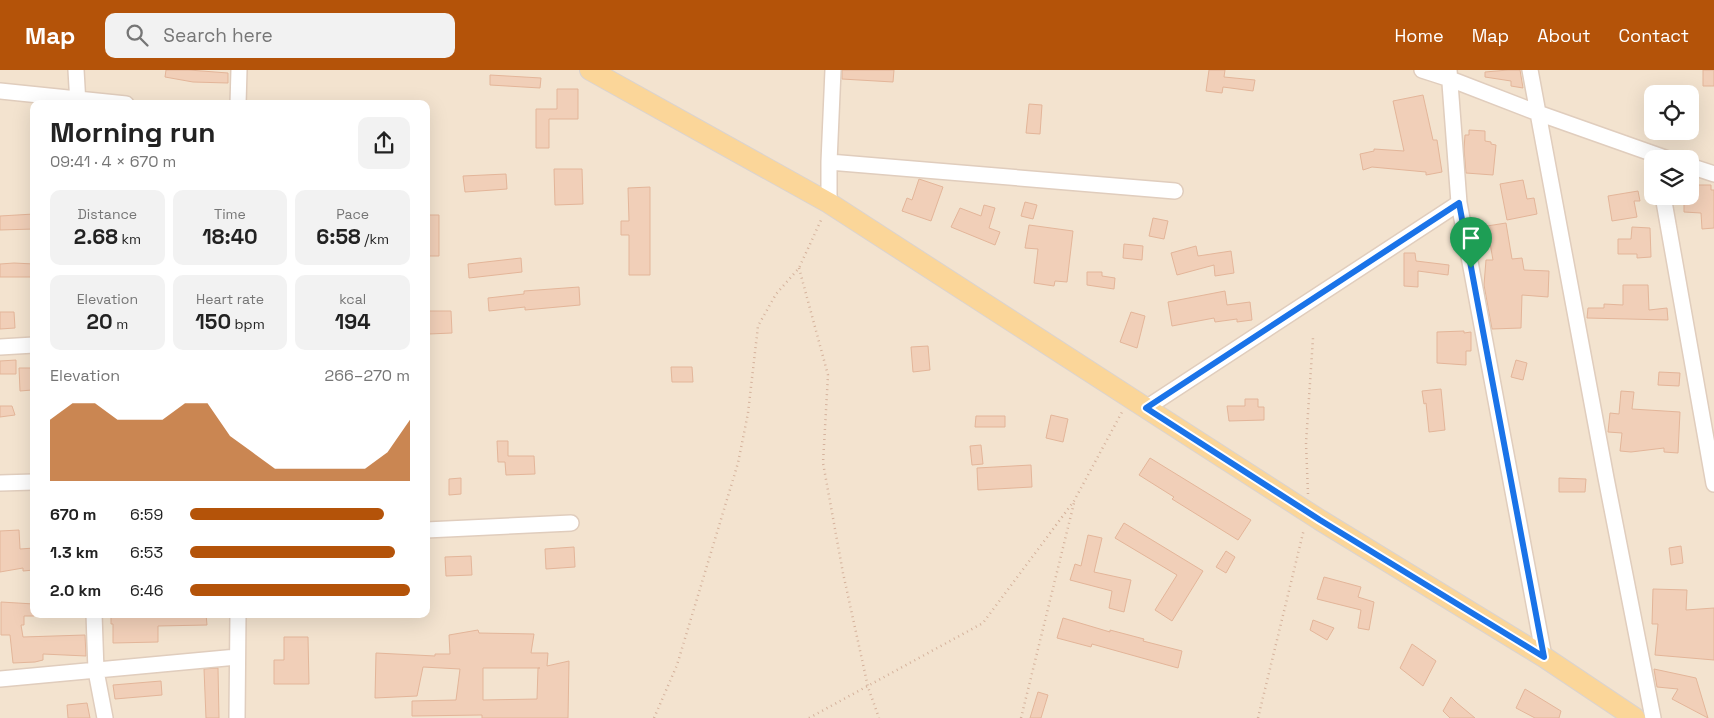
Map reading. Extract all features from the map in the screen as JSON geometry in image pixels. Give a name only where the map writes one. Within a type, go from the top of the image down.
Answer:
[{"type":"main road","points":[[590,70],[829,203],[1308,512],[1544,657],[1626,715]]},
{"type":"street","points":[[76,70],[78,100]]},
{"type":"street","points":[[238,100],[239,70]]},
{"type":"street","points":[[829,203],[828,162],[833,70]]},
{"type":"street","points":[[1422,70],[1449,74],[1538,113],[1644,151]]},
{"type":"street","points":[[1530,70],[1604,468],[1653,718]]},
{"type":"street","points":[[1449,74],[1459,203],[1544,657]]},
{"type":"street","points":[[0,92],[62,100]]},
{"type":"street","points":[[828,162],[1175,191]]},
{"type":"street","points":[[1699,169],[1714,174]]},
{"type":"street","points":[[1138,403],[1459,203]]},
{"type":"street","points":[[1665,205],[1714,484]]},
{"type":"street","points":[[0,347],[30,345]]},
{"type":"street","points":[[0,483],[30,482]]},
{"type":"street","points":[[430,530],[571,523]]},
{"type":"street","points":[[94,618],[96,671],[105,718]]},
{"type":"street","points":[[237,718],[238,618]]},
{"type":"street","points":[[0,679],[237,657]]},
{"type":"path","points":[[654,718],[677,665],[738,463],[748,413],[758,326],[776,294],[800,268],[829,203]]},
{"type":"path","points":[[800,268],[828,375],[823,463],[843,573],[868,687],[879,718]]},
{"type":"path","points":[[1258,718],[1308,512],[1306,443],[1313,338]]},
{"type":"path","points":[[809,718],[983,623],[1074,500],[1138,403]]},
{"type":"path","points":[[1022,718],[1074,500]]},
{"type":"shaded area","points":[[0,70],[1714,70],[1714,718],[0,718]]},
{"type":"building","points":[[166,70],[228,73],[228,83],[193,82],[165,77]]},
{"type":"building","points":[[842,70],[894,70],[893,82],[842,79]]},
{"type":"building","points":[[1209,70],[1225,70],[1224,77],[1255,80],[1253,91],[1223,87],[1222,93],[1206,91]]},
{"type":"building","points":[[1520,70],[1523,88],[1511,86],[1511,81],[1485,77],[1485,72]]},
{"type":"building","points":[[1703,70],[1714,70],[1714,86],[1703,86]]},
{"type":"building","points":[[490,75],[541,78],[540,88],[490,85]]},
{"type":"building","points":[[557,89],[578,89],[578,119],[549,119],[549,148],[536,148],[536,109],[557,109]]},
{"type":"building","points":[[1423,95],[1433,140],[1437,140],[1442,172],[1426,175],[1426,172],[1372,167],[1363,170],[1360,154],[1374,151],[1374,149],[1404,151],[1393,101]]},
{"type":"building","points":[[1029,104],[1042,105],[1040,134],[1026,133]]},
{"type":"building","points":[[1469,130],[1485,131],[1485,141],[1496,145],[1493,175],[1466,173],[1464,149],[1465,135],[1469,135]]},
{"type":"building","points":[[554,169],[582,169],[583,204],[555,205]]},
{"type":"building","points":[[506,174],[507,189],[465,192],[463,176]]},
{"type":"building","points":[[919,179],[943,187],[931,221],[902,211],[907,198],[912,200]]},
{"type":"building","points":[[1523,180],[1527,199],[1534,198],[1537,214],[1507,220],[1500,184]]},
{"type":"building","points":[[1699,185],[1711,185],[1711,190],[1714,190],[1714,228],[1702,229],[1701,213],[1684,212],[1684,205],[1699,205]]},
{"type":"building","points":[[650,187],[650,275],[629,275],[629,235],[621,235],[621,221],[629,221],[628,188]]},
{"type":"building","points":[[1638,191],[1640,201],[1634,201],[1637,217],[1612,221],[1608,196]]},
{"type":"building","points":[[1025,202],[1037,205],[1033,219],[1021,216]]},
{"type":"building","points":[[984,205],[995,208],[989,228],[1000,232],[995,245],[951,227],[960,208],[981,216]]},
{"type":"building","points":[[30,214],[30,229],[0,230],[0,216]]},
{"type":"building","points":[[430,215],[439,215],[439,256],[430,256]]},
{"type":"building","points":[[1153,218],[1168,221],[1164,239],[1149,236]]},
{"type":"building","points":[[1506,223],[1512,259],[1522,258],[1524,270],[1549,271],[1548,297],[1522,295],[1521,328],[1492,329],[1484,285],[1486,260],[1493,260],[1487,226]]},
{"type":"building","points":[[1029,225],[1073,231],[1067,282],[1055,281],[1054,286],[1034,283],[1038,249],[1025,248]]},
{"type":"building","points":[[1632,227],[1650,228],[1651,257],[1637,258],[1637,254],[1618,254],[1618,239],[1631,239]]},
{"type":"building","points":[[1124,244],[1143,246],[1142,260],[1123,258]]},
{"type":"building","points":[[1196,246],[1198,256],[1231,251],[1234,273],[1215,276],[1214,265],[1177,275],[1171,253]]},
{"type":"building","points":[[1404,253],[1415,253],[1416,261],[1449,265],[1448,275],[1418,271],[1418,287],[1404,286]]},
{"type":"building","points":[[521,258],[522,272],[469,278],[468,264]]},
{"type":"building","points":[[0,264],[30,264],[30,277],[0,277]]},
{"type":"building","points":[[1087,272],[1102,272],[1102,276],[1115,278],[1114,289],[1087,285]]},
{"type":"building","points":[[1623,285],[1648,285],[1649,310],[1667,308],[1668,320],[1587,318],[1588,308],[1604,308],[1604,304],[1623,305]]},
{"type":"building","points":[[579,287],[580,305],[525,310],[525,307],[489,311],[488,298],[524,294],[524,291]]},
{"type":"building","points":[[1225,291],[1227,305],[1250,302],[1252,320],[1237,322],[1237,319],[1215,322],[1214,318],[1172,326],[1168,302]]},
{"type":"building","points":[[430,311],[451,311],[452,333],[430,334]]},
{"type":"building","points":[[0,312],[14,312],[15,328],[0,329]]},
{"type":"building","points":[[1131,312],[1145,316],[1137,348],[1120,342]]},
{"type":"building","points":[[1464,331],[1464,333],[1471,332],[1471,351],[1466,351],[1466,365],[1437,363],[1437,332]]},
{"type":"building","points":[[928,346],[930,370],[913,372],[911,347]]},
{"type":"building","points":[[16,360],[16,374],[0,374],[0,361]]},
{"type":"building","points":[[1516,360],[1527,363],[1523,380],[1511,377]]},
{"type":"building","points":[[671,367],[692,367],[693,382],[672,382]]},
{"type":"building","points":[[19,368],[30,368],[30,390],[20,391]]},
{"type":"building","points":[[1659,372],[1680,373],[1679,386],[1658,385]]},
{"type":"building","points":[[1441,389],[1445,430],[1429,432],[1426,403],[1424,404],[1422,391]]},
{"type":"building","points":[[1621,391],[1634,392],[1632,409],[1680,412],[1678,453],[1664,452],[1664,448],[1631,452],[1620,451],[1622,433],[1608,432],[1610,413],[1619,414]]},
{"type":"building","points":[[1245,399],[1258,399],[1258,407],[1264,407],[1264,420],[1229,421],[1227,406],[1245,406]]},
{"type":"building","points":[[0,406],[12,406],[15,415],[0,417]]},
{"type":"building","points":[[1051,415],[1068,419],[1063,442],[1046,438]]},
{"type":"building","points":[[976,416],[1005,416],[1005,427],[975,427]]},
{"type":"building","points":[[497,441],[508,441],[508,456],[534,456],[535,474],[506,475],[505,462],[498,462]]},
{"type":"building","points":[[981,445],[983,464],[972,465],[970,446]]},
{"type":"building","points":[[1150,458],[1251,520],[1238,540],[1172,499],[1174,497],[1139,475]]},
{"type":"building","points":[[1031,465],[1032,487],[978,490],[977,468]]},
{"type":"building","points":[[461,478],[461,494],[449,495],[449,479]]},
{"type":"building","points":[[1559,478],[1586,479],[1585,492],[1559,492]]},
{"type":"building","points":[[1124,523],[1203,571],[1172,621],[1155,610],[1177,575],[1115,538]]},
{"type":"building","points":[[19,530],[20,549],[30,548],[30,570],[23,571],[23,568],[0,572],[0,531]]},
{"type":"building","points":[[1088,535],[1102,538],[1094,572],[1131,580],[1124,612],[1109,608],[1112,591],[1070,580],[1075,564],[1081,566]]},
{"type":"building","points":[[1681,546],[1683,563],[1671,565],[1669,548]]},
{"type":"building","points":[[574,547],[575,567],[546,569],[545,549]]},
{"type":"building","points":[[1226,551],[1235,557],[1226,573],[1216,567]]},
{"type":"building","points":[[471,556],[472,575],[446,576],[445,557]]},
{"type":"building","points":[[1324,577],[1361,587],[1358,597],[1374,602],[1369,630],[1358,628],[1361,610],[1317,599]]},
{"type":"building","points":[[1653,589],[1687,590],[1686,610],[1714,608],[1714,660],[1655,655],[1658,624],[1652,624]]},
{"type":"building","points":[[1,602],[30,604],[30,616],[24,616],[24,625],[21,625],[23,637],[85,635],[86,656],[43,654],[43,660],[13,663],[10,635],[1,635]]},
{"type":"building","points":[[111,618],[206,618],[207,625],[158,626],[158,642],[113,643],[113,624],[111,624]]},
{"type":"building","points":[[1063,618],[1182,651],[1178,668],[1092,644],[1091,647],[1057,638]]},
{"type":"building","points":[[1313,620],[1334,628],[1327,640],[1310,630]]},
{"type":"building","points":[[478,630],[479,633],[534,634],[531,653],[548,653],[547,666],[569,661],[568,718],[482,718],[482,715],[412,716],[412,701],[456,700],[460,669],[423,667],[417,696],[375,698],[376,653],[435,656],[435,654],[450,654],[449,635]],"holes":[[[483,668],[538,668],[537,699],[483,700]]]},
{"type":"building","points":[[284,637],[308,637],[309,684],[274,684],[274,660],[284,660]]},
{"type":"building","points":[[1412,644],[1436,661],[1423,686],[1400,668]]},
{"type":"building","points":[[218,668],[219,718],[206,718],[204,669]]},
{"type":"building","points":[[1654,669],[1696,678],[1708,718],[1672,699],[1678,689],[1657,687]]},
{"type":"building","points":[[161,681],[162,695],[115,699],[113,685]]},
{"type":"building","points":[[1525,689],[1561,711],[1559,718],[1535,718],[1516,708]]},
{"type":"building","points":[[1038,692],[1048,695],[1041,718],[1030,718]]},
{"type":"building","points":[[1451,697],[1475,718],[1450,718],[1443,711]]},
{"type":"building","points":[[87,703],[90,718],[68,718],[67,705]]},
{"type":"route","points":[[1459,203],[1471,268],[1544,657],[1320,520],[1146,408],[1459,203]]}]
